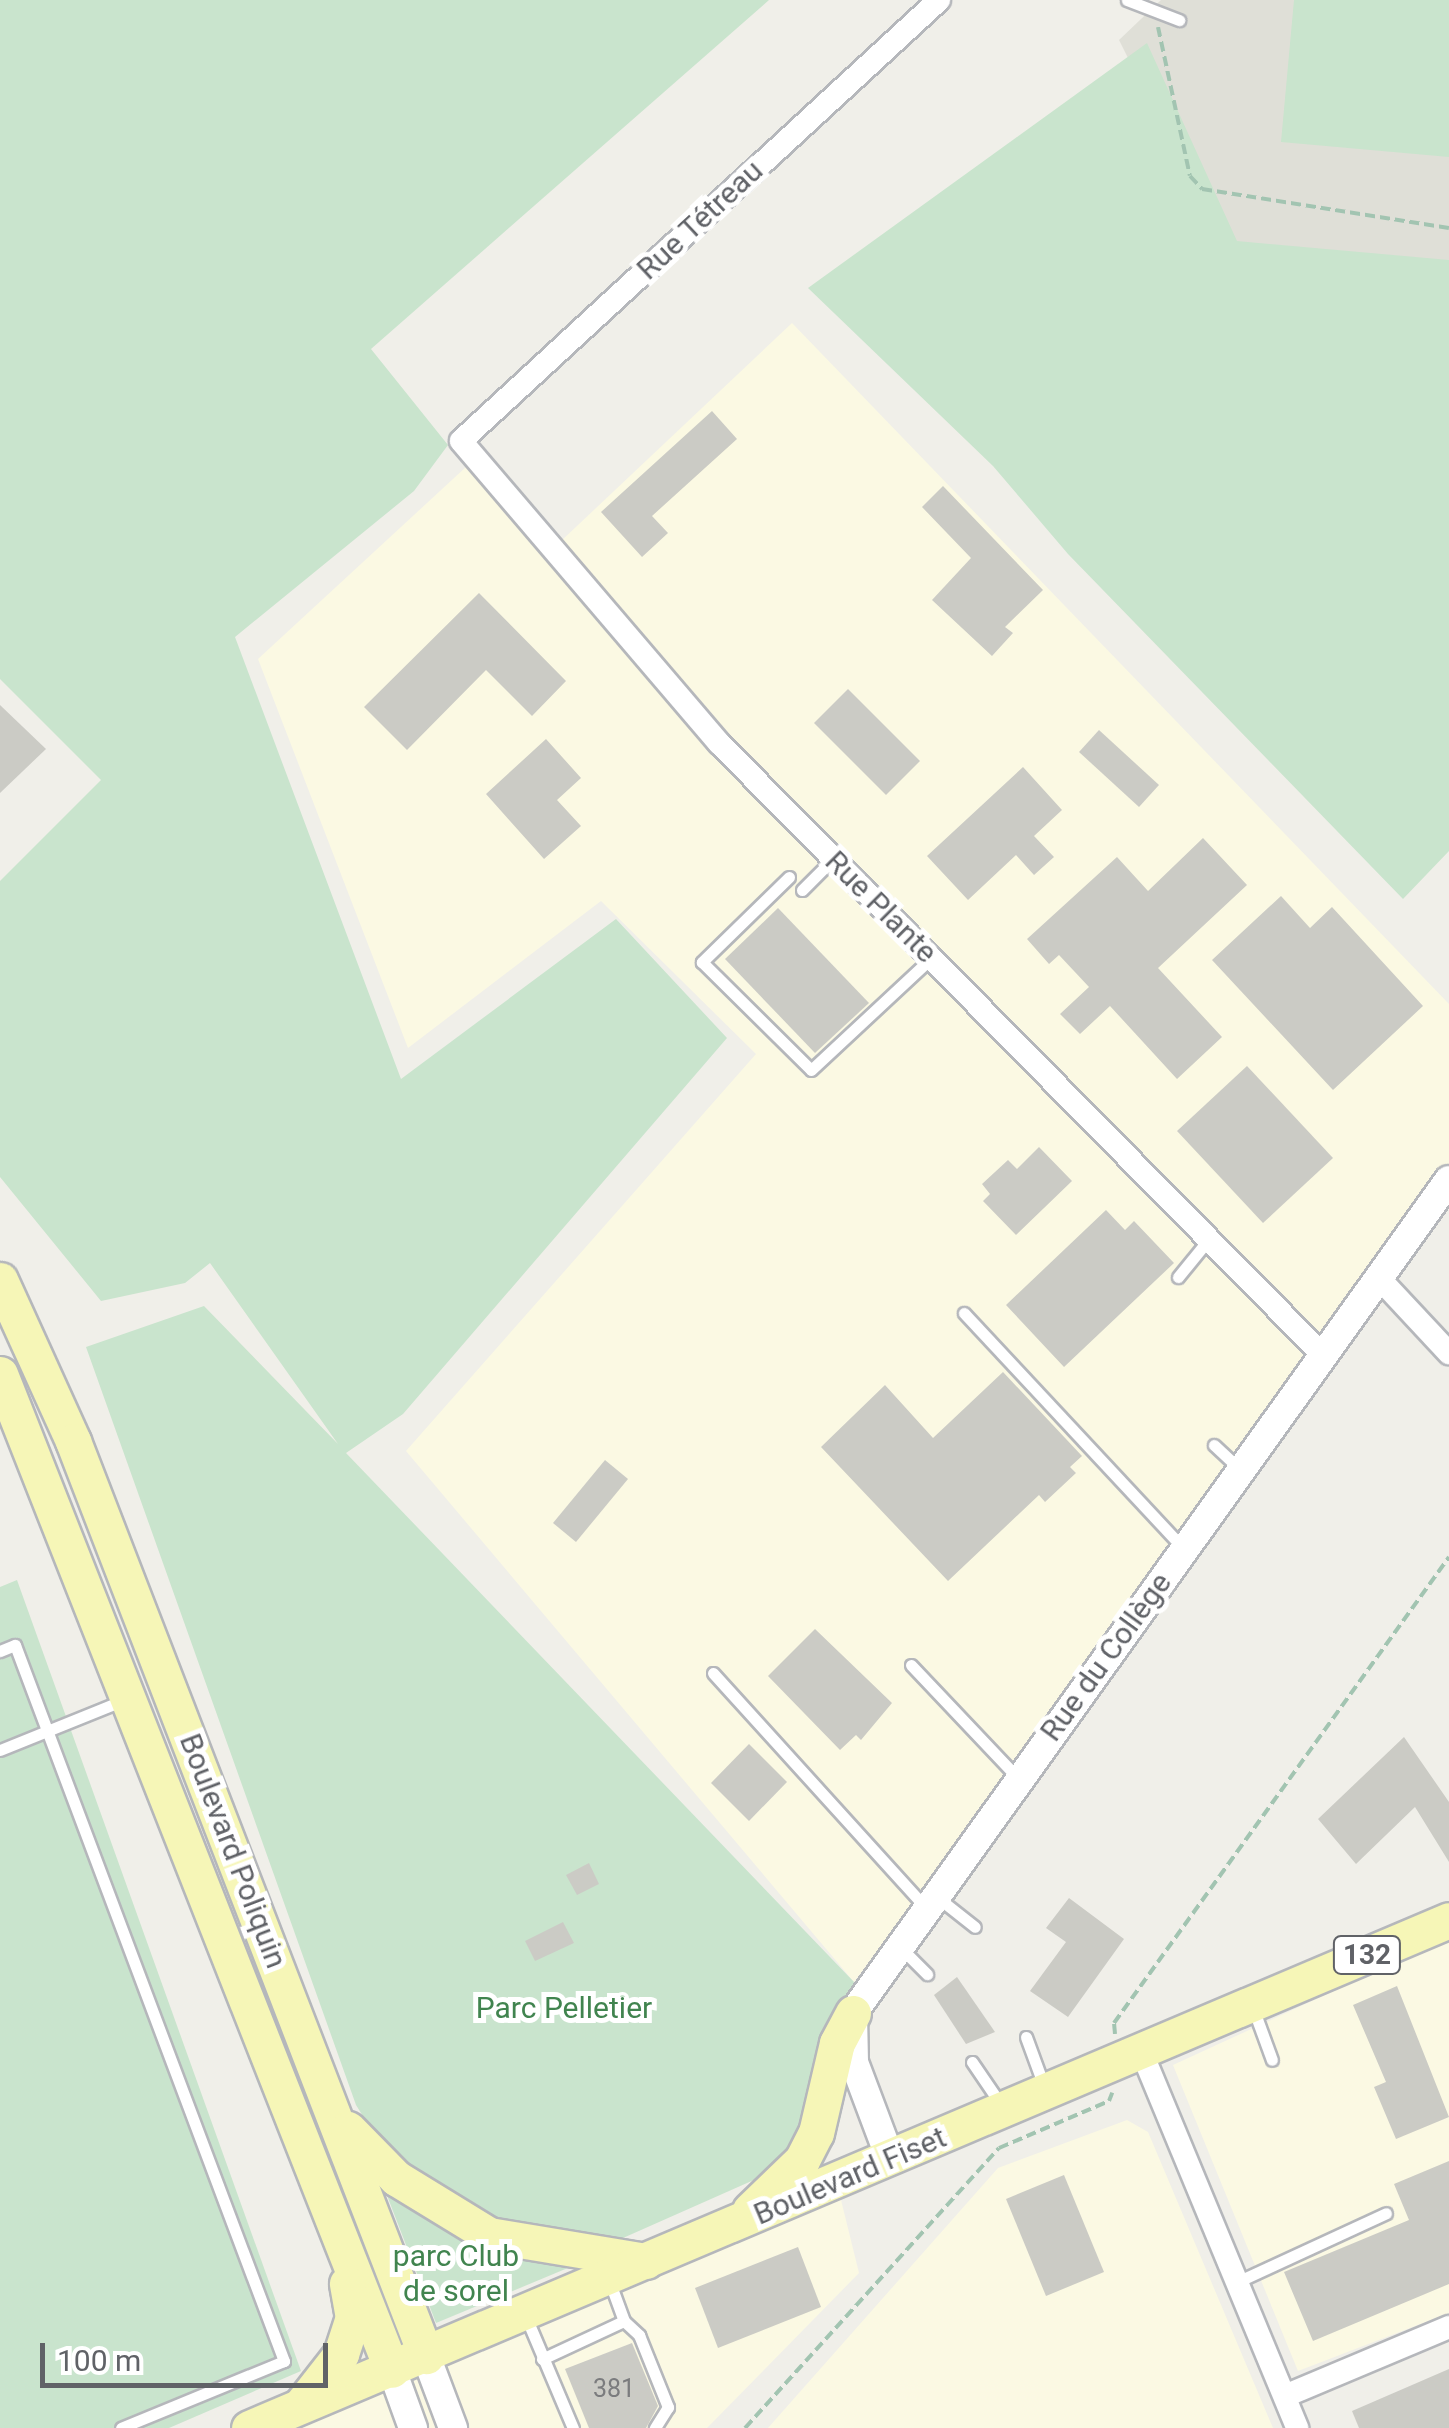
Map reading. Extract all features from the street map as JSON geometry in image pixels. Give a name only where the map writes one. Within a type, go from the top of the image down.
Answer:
[{"type":"main road","name":"Boulevard Poliquin","points":[[0,1280],[73,1441],[426,2356]]},
{"type":"main road","name":"Boulevard Poliquin","points":[[0,1374],[392,2370]]},
{"type":"main road","name":"Boulevard Fiset","points":[[250,2428],[652,2262],[1449,1920]]},
{"type":"main road","points":[[734,2226],[802,2160],[816,2133],[837,2043],[853,2013]]},
{"type":"main road","points":[[337,2118],[396,2178],[489,2235],[652,2262]]},
{"type":"main road","points":[[300,2406],[342,2354],[354,2318],[336,2228]]},
{"type":"street","name":"Rue Tétreau","points":[[461,441],[939,0]]},
{"type":"street","name":"Rue Plante","points":[[461,441],[719,743],[1323,1354]]},
{"type":"street","name":"Rue du Collège","points":[[853,2013],[1449,1180]]},
{"type":"street","points":[[1379,1278],[1449,1353]]},
{"type":"street","points":[[853,2013],[854,2062],[890,2158]]},
{"type":"street","points":[[1129,2058],[1237,2282],[1296,2428]]},
{"type":"street","points":[[1285,2396],[1449,2327]]},
{"type":"street","name":"Boulevard Poliquin","points":[[426,2356],[453,2428]]},
{"type":"street","name":"Boulevard Poliquin","points":[[392,2370],[413,2428]]},
{"type":"lane","points":[[1127,0],[1178,20]]},
{"type":"lane","points":[[802,890],[833,859]]},
{"type":"lane","points":[[789,878],[702,962],[811,1070],[931,958]]},
{"type":"lane","points":[[1178,1278],[1209,1240]]},
{"type":"lane","points":[[964,1313],[1184,1549]]},
{"type":"lane","points":[[1214,1445],[1241,1470]]},
{"type":"lane","points":[[0,1651],[15,1645],[284,2361],[121,2428]]},
{"type":"lane","points":[[911,1665],[1018,1778]]},
{"type":"lane","points":[[714,1673],[930,1901],[975,1928]]},
{"type":"lane","points":[[0,1750],[130,1697]]},
{"type":"lane","points":[[898,1945],[927,1974]]},
{"type":"lane","points":[[1251,2004],[1272,2060]]},
{"type":"lane","points":[[1026,2038],[1046,2092]]},
{"type":"lane","points":[[972,2062],[1004,2110]]},
{"type":"lane","points":[[1237,2282],[1386,2213]]},
{"type":"lane","points":[[609,2280],[624,2321],[639,2334],[668,2407],[655,2428]]},
{"type":"lane","points":[[525,2315],[573,2428]]},
{"type":"lane","points":[[542,2359],[624,2321]]},
{"type":"path","points":[[1157,13],[1162,67],[1190,176],[1202,189],[1449,228]]},
{"type":"path","points":[[746,2428],[1000,2148],[1109,2101],[1129,2058],[1114,2023],[1449,1558]]},
{"type":"shaded area","points":[[1161,0],[1449,0],[1449,274],[1226,254],[1119,40]]},
{"type":"shaded area","points":[[792,323],[1449,1004],[1449,1176],[854,1982],[406,1451],[756,1054],[601,901],[408,1048],[258,659],[479,455],[560,542]]},
{"type":"shaded area","points":[[1449,1938],[1449,2313],[1298,2371],[1173,2065]]},
{"type":"shaded area","points":[[1127,2120],[1148,2132],[1273,2428],[768,2428],[998,2168]]},
{"type":"shaded area","points":[[839,2192],[859,2273],[707,2428],[285,2428]]},
{"type":"green space","name":"Parc Pelletier","points":[[0,0],[769,0],[371,349],[448,445],[414,491],[235,637],[401,1079],[616,919],[727,1038],[403,1414],[346,1453],[854,1982],[790,2164],[623,2238],[555,2246],[489,2230],[389,2158],[356,2105],[86,1347],[204,1306],[338,1444],[210,1263],[185,1283],[101,1301],[0,1177],[0,881],[101,780],[0,679]]},
{"type":"green space","points":[[1294,0],[1449,0],[1449,157],[1281,142]]},
{"type":"green space","points":[[1147,43],[1237,241],[1449,260],[1449,851],[1403,899],[1068,554],[993,466],[808,288]]},
{"type":"green space","points":[[17,1580],[301,2371],[169,2428],[0,2428],[0,1587]]},
{"type":"green space","name":"parc Club de sorel","points":[[378,2172],[587,2260],[436,2323]]},
{"type":"building","points":[[712,411],[737,439],[652,516],[668,533],[642,557],[601,512]]},
{"type":"building","points":[[943,486],[1043,590],[1005,627],[1013,633],[992,656],[932,600],[971,558],[922,507]]},
{"type":"building","points":[[479,593],[566,681],[532,716],[486,670],[407,750],[364,707]]},
{"type":"building","points":[[848,689],[920,761],[886,795],[814,723]]},
{"type":"building","points":[[0,705],[46,749],[0,793]]},
{"type":"building","points":[[1099,730],[1159,785],[1139,807],[1079,752]]},
{"type":"building","points":[[546,739],[581,778],[557,800],[581,826],[544,859],[486,794]]},
{"type":"building","points":[[1023,767],[1062,810],[1034,836],[1054,857],[1034,875],[1016,855],[968,900],[927,856]]},
{"type":"building","points":[[1203,838],[1247,885],[1158,968],[1222,1037],[1177,1079],[1110,1006],[1080,1034],[1060,1014],[1089,987],[1059,955],[1049,964],[1027,939],[1117,857],[1148,891]]},
{"type":"building","points":[[1281,896],[1310,928],[1332,907],[1423,1006],[1333,1090],[1212,960]]},
{"type":"building","points":[[778,908],[869,1003],[815,1053],[725,959]]},
{"type":"building","points":[[1247,1066],[1333,1158],[1263,1223],[1177,1131]]},
{"type":"building","points":[[1039,1147],[1072,1181],[1016,1235],[983,1201],[990,1194],[982,1184],[1008,1160],[1017,1169]]},
{"type":"building","points":[[1106,1210],[1125,1230],[1134,1221],[1174,1263],[1064,1367],[1006,1305]]},
{"type":"building","points":[[1003,1372],[1082,1456],[1070,1467],[1076,1473],[1045,1502],[1039,1495],[948,1581],[821,1447],[885,1385],[933,1438]]},
{"type":"building","points":[[605,1460],[628,1479],[576,1542],[553,1523]]},
{"type":"building","points":[[815,1629],[892,1703],[861,1740],[856,1735],[840,1750],[768,1676]]},
{"type":"building","points":[[1404,1737],[1449,1802],[1449,1862],[1415,1807],[1356,1864],[1318,1819]]},
{"type":"building","points":[[749,1744],[787,1782],[749,1821],[711,1783]]},
{"type":"building","points":[[589,1863],[599,1884],[577,1895],[566,1875]]},
{"type":"building","points":[[1069,1898],[1124,1939],[1068,2017],[1030,1991],[1066,1942],[1046,1928]]},
{"type":"building","points":[[563,1922],[574,1943],[535,1961],[525,1941]]},
{"type":"building","points":[[957,1977],[995,2032],[966,2044],[934,1995]]},
{"type":"building","points":[[1397,1986],[1449,2117],[1396,2139],[1374,2087],[1386,2082],[1353,2005]]},
{"type":"building","points":[[1449,2161],[1449,2284],[1313,2341],[1284,2272],[1409,2220],[1394,2184]]},
{"type":"building","points":[[1064,2175],[1104,2272],[1046,2296],[1006,2199]]},
{"type":"building","points":[[798,2247],[821,2307],[718,2348],[695,2288]]},
{"type":"building","points":[[632,2343],[658,2406],[646,2428],[589,2428],[565,2369]]},
{"type":"building","points":[[1449,2369],[1449,2428],[1359,2428],[1352,2411]]}]
